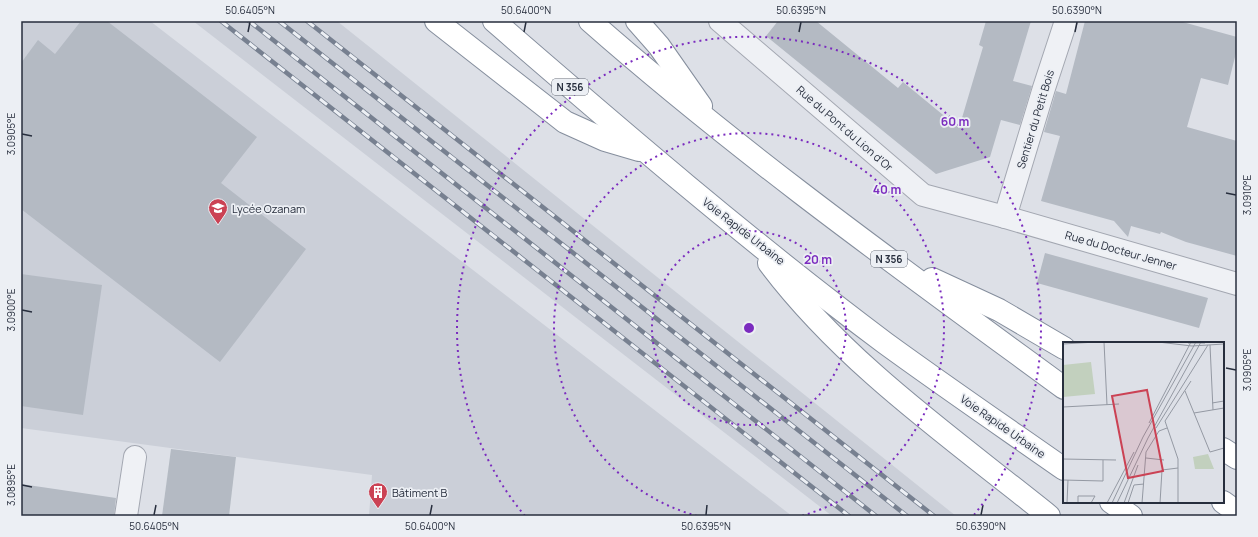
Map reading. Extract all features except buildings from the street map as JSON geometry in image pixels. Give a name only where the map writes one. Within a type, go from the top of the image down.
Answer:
[{"type":"highway","points":[[436,21],[565,122],[605,140],[648,153]]},
{"type":"highway","name":"Voie Rapide Urbaine","points":[[494,21],[648,153],[885,342],[1063,468]]},
{"type":"highway","name":"N 356","points":[[590,21],[715,127],[889,259],[1063,387]]},
{"type":"highway","points":[[637,21],[659,46],[715,127]]},
{"type":"highway","points":[[748,234],[779,276],[816,319],[843,347],[887,385],[1049,516]]},
{"type":"highway","points":[[889,259],[999,310],[1063,347]]},
{"type":"highway","points":[[1224,450],[1237,458]]},
{"type":"highway","points":[[1112,503],[1131,516]]},
{"type":"highway","points":[[1224,503],[1237,512]]},
{"type":"street","name":"Rue du Pont du Lion d'Or","points":[[720,21],[923,195],[1006,217]]},
{"type":"street","name":"Sentier du Petit Bois","points":[[1006,217],[1044,88],[1066,21]]},
{"type":"street","name":"Rue du Docteur Jenner","points":[[1006,217],[1237,284]]},
{"type":"street","points":[[126,516],[135,457]]},
{"type":"shaded area","name":"Lycée Ozanam","points":[[21,21],[150,21],[792,516],[369,516],[372,475],[21,428]]},
{"type":"shaded area","points":[[193,21],[337,21],[956,516],[832,516]]},
{"type":"railway","points":[[221,21],[849,516]]},
{"type":"railway","points":[[249,21],[876,516]]},
{"type":"railway","points":[[279,21],[907,516]]},
{"type":"railway","points":[[307,21],[934,516]]},
{"type":"place","name":"Lycée Ozanam","points":[[218,225]]},
{"type":"place","name":"Bâtiment B","points":[[378,509]]}]
